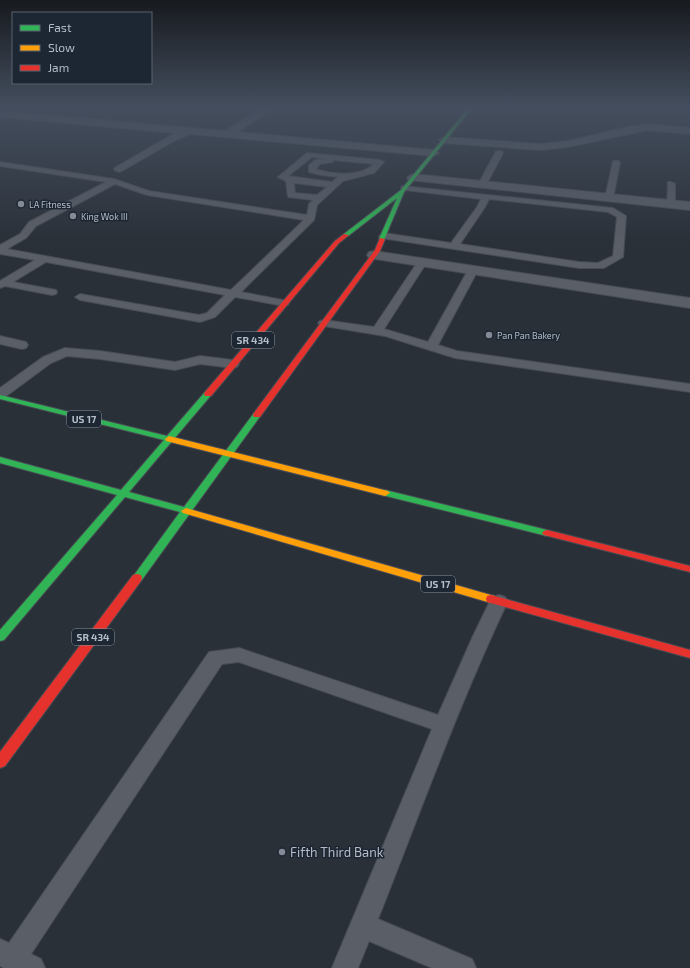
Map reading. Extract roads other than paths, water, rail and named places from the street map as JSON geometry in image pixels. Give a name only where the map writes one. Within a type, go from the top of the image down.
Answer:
[{"type":"main road","name":"SR 434","points":[[0,637],[337,242],[404,189],[434,153]]},
{"type":"main road","name":"SR 434","points":[[0,762],[187,512],[374,255],[384,236],[404,189]]},
{"type":"main road","name":"US 17","points":[[0,397],[690,569]]},
{"type":"main road","name":"US 17","points":[[0,460],[124,493],[499,601],[690,654]]},
{"type":"street","points":[[120,169],[148,152]]},
{"type":"street","points":[[425,152],[434,153]]},
{"type":"street","points":[[413,178],[690,206]]},
{"type":"street","points":[[374,255],[690,303]]},
{"type":"lane","points":[[313,152],[282,177],[290,180],[334,185]]},
{"type":"lane","points":[[482,185],[499,153]]},
{"type":"lane","points":[[80,297],[200,319],[211,315],[311,218],[313,204],[319,198],[340,179],[371,171],[380,162],[310,155]]},
{"type":"lane","points":[[345,159],[318,162],[312,167],[312,170],[321,173],[352,176]]},
{"type":"lane","points":[[0,164],[114,181],[147,193],[311,218]]},
{"type":"lane","points":[[609,198],[616,164]]},
{"type":"lane","points":[[290,180],[291,195],[319,198]]},
{"type":"lane","points":[[0,250],[16,241],[30,230],[32,224],[114,181]]},
{"type":"lane","points":[[671,184],[671,204]]},
{"type":"lane","points":[[384,236],[579,265],[600,266],[618,257],[622,216],[610,210],[404,189]]},
{"type":"lane","points":[[454,246],[481,207],[485,198]]},
{"type":"lane","points":[[0,238],[16,241]]},
{"type":"lane","points":[[0,250],[284,303]]},
{"type":"lane","points":[[2,284],[45,259]]},
{"type":"lane","points":[[377,332],[422,262]]},
{"type":"lane","points":[[431,346],[473,270]]},
{"type":"lane","points":[[2,284],[52,292]]},
{"type":"lane","points":[[324,323],[377,332],[455,354],[690,388]]},
{"type":"lane","points":[[0,340],[22,345]]},
{"type":"lane","points":[[0,394],[47,360],[65,352],[100,355],[175,366],[200,360],[233,364]]},
{"type":"lane","points":[[345,968],[444,724],[482,636],[499,601]]},
{"type":"lane","points":[[15,960],[216,658],[238,655],[444,724]]},
{"type":"lane","points":[[362,925],[463,968]]},
{"type":"place","name":"LA Fitness","points":[[21,204]]},
{"type":"place","name":"King Wok III","points":[[73,216]]},
{"type":"place","name":"Pan Pan Bakery","points":[[489,335]]},
{"type":"place","name":"Fifth Third Bank","points":[[282,852]]}]
